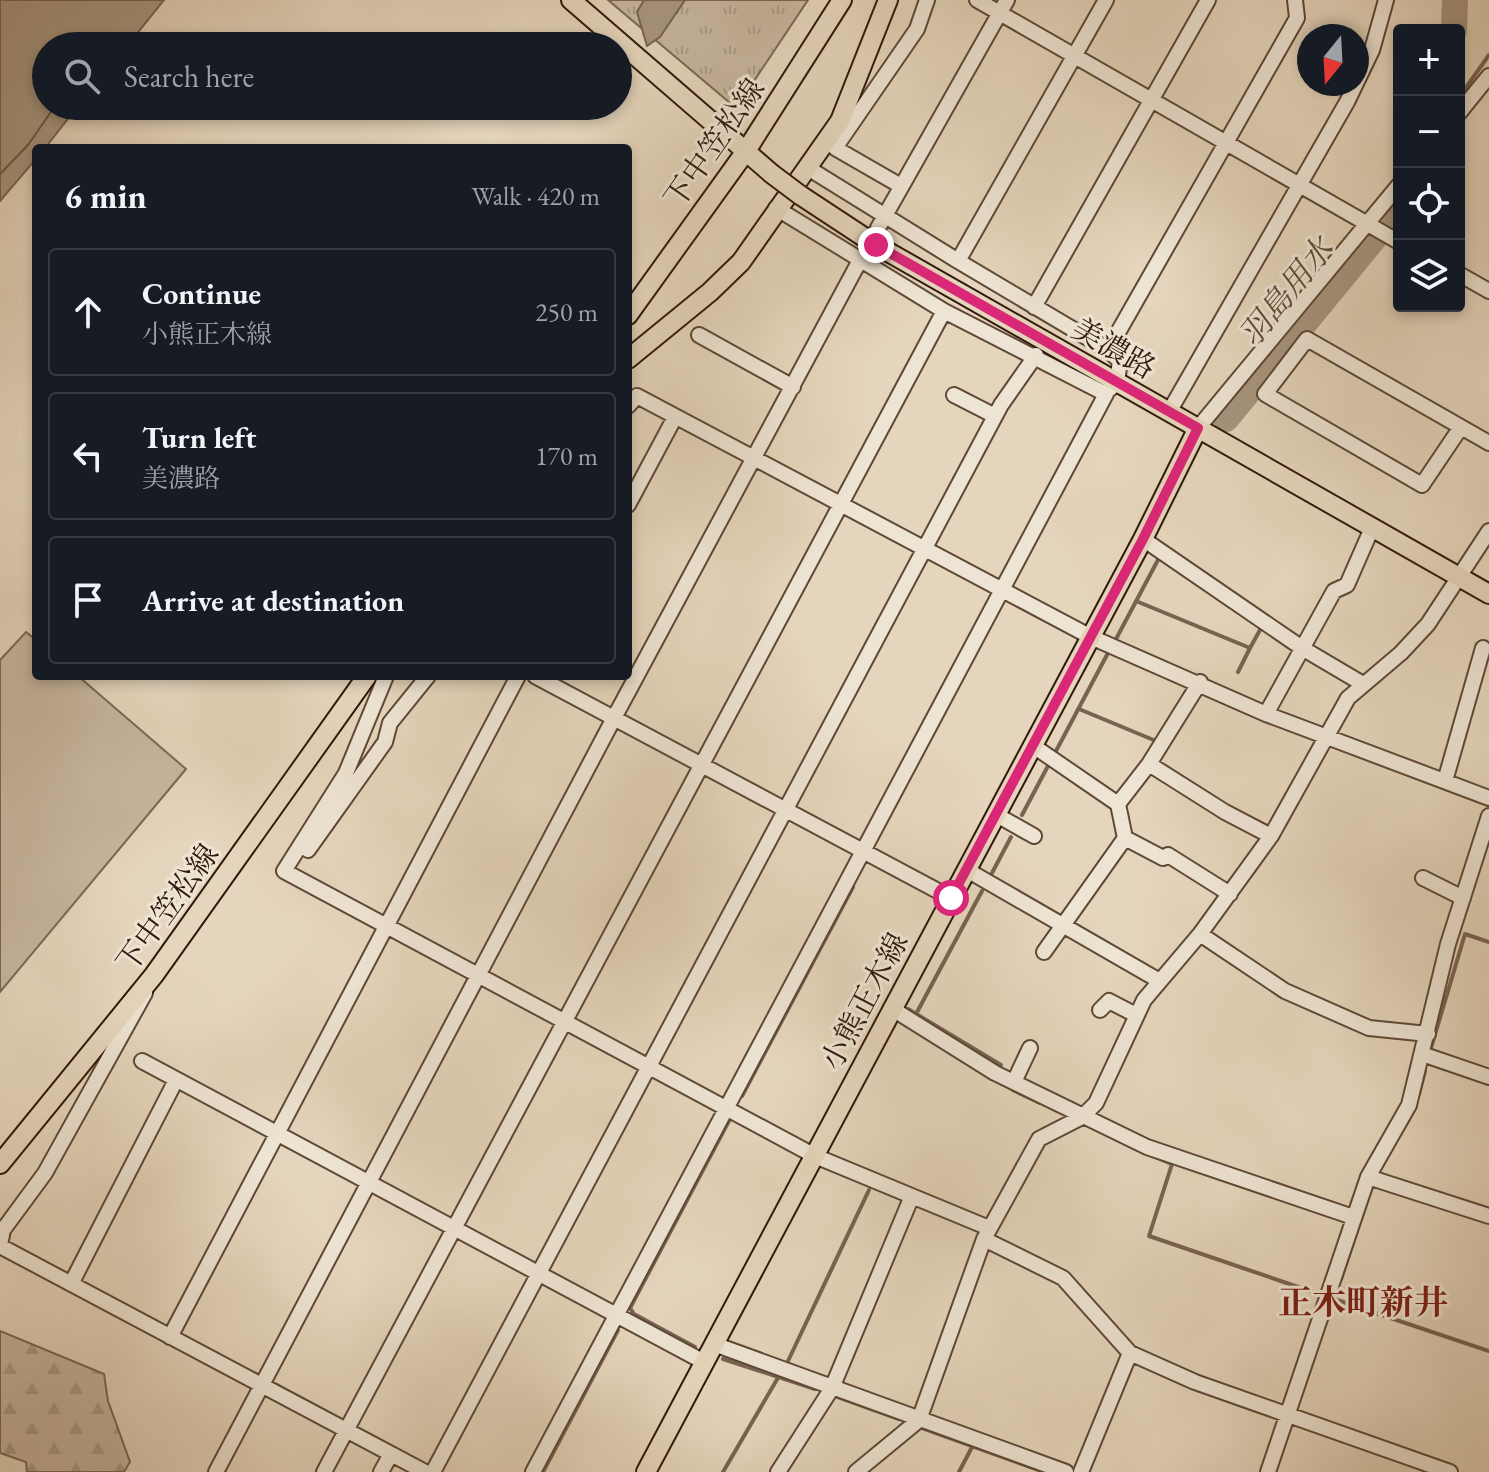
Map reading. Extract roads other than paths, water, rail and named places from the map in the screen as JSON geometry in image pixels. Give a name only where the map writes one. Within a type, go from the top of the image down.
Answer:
[{"type":"main road","name":"美濃路","points":[[571,0],[608,32]]},
{"type":"main road","name":"下中笠松線","points":[[632,309],[746,151],[842,0]]},
{"type":"main road","points":[[632,356],[731,272],[808,168],[840,121],[888,0]]},
{"type":"main road","name":"美濃路","points":[[632,53],[772,174],[876,245],[1111,388],[1169,412],[1489,594]]},
{"type":"main road","name":"小熊正木線","points":[[646,1472],[1143,539],[1198,428]]},
{"type":"main road","name":"下中笠松線","points":[[0,1164],[154,975],[364,680]]},
{"type":"street","points":[[901,186],[835,148],[917,29],[927,0]]},
{"type":"street","points":[[977,0],[1004,6],[1075,55],[1393,238]]},
{"type":"street","points":[[958,261],[1106,0]]},
{"type":"street","points":[[1034,307],[1208,0]]},
{"type":"street","points":[[1108,350],[1297,18],[1295,0]]},
{"type":"street","points":[[1169,412],[1357,85],[1376,39],[1386,0]]},
{"type":"street","points":[[882,222],[1004,6]]},
{"type":"street","points":[[1465,106],[1489,76]]},
{"type":"street","points":[[533,1472],[1111,388],[1120,361],[1108,350],[958,261],[882,222],[808,168]]},
{"type":"street","points":[[1198,428],[1370,225],[1393,193]]},
{"type":"street","points":[[776,208],[859,262],[944,311],[1111,388]]},
{"type":"street","points":[[216,1472],[859,262]]},
{"type":"street","points":[[1465,277],[1489,291]]},
{"type":"street","points":[[324,1472],[838,504],[944,311]]},
{"type":"street","points":[[699,335],[793,387]]},
{"type":"street","points":[[1262,392],[1307,339],[1489,443]]},
{"type":"street","points":[[433,1472],[995,416],[1036,355]]},
{"type":"street","points":[[1240,378],[1422,485],[1461,427]]},
{"type":"street","points":[[954,395],[995,416]]},
{"type":"street","points":[[632,402],[637,396],[1091,637],[1200,682],[1266,714],[1489,798]]},
{"type":"street","points":[[632,498],[675,417]]},
{"type":"street","points":[[1266,714],[1334,591],[1347,585],[1372,528]]},
{"type":"street","points":[[861,1471],[919,1420],[986,1234],[1039,1139],[1082,1117],[1096,1103],[1136,1015],[1158,980],[1200,934],[1271,836],[1348,698],[1401,653],[1428,624],[1457,575],[1489,531]]},
{"type":"street","points":[[1143,539],[1302,648],[1363,684]]},
{"type":"street","points":[[1445,781],[1483,648]]},
{"type":"street","points":[[284,871],[346,773],[384,680]]},
{"type":"street","points":[[284,871],[297,866],[385,742],[390,723],[425,680]]},
{"type":"street","points":[[170,1337],[516,680]]},
{"type":"street","points":[[544,680],[951,898]]},
{"type":"street","points":[[1118,804],[1149,764],[1200,682]]},
{"type":"street","points":[[1032,745],[1118,804],[1125,838]]},
{"type":"street","points":[[1149,764],[1271,836]]},
{"type":"street","points":[[995,814],[1034,836]]},
{"type":"street","points":[[1268,1472],[1368,1177],[1409,1105],[1463,898],[1489,816]]},
{"type":"street","points":[[1125,838],[1163,858],[1168,855],[1230,894]]},
{"type":"street","points":[[1044,952],[1063,927],[1087,877],[1125,838]]},
{"type":"street","points":[[967,870],[1158,980]]},
{"type":"street","points":[[284,871],[815,1156],[912,1196],[986,1234],[1063,1278],[1130,1353],[1195,1382],[1450,1472]]},
{"type":"street","points":[[1423,878],[1463,898]]},
{"type":"street","points":[[1200,934],[1285,991],[1369,1028],[1428,1034]]},
{"type":"street","points":[[154,975],[45,1173],[3,1230],[0,1245],[425,1472]]},
{"type":"street","points":[[1100,1010],[1109,1001],[1136,1015]]},
{"type":"street","points":[[891,1008],[1014,1082],[1147,1147],[1353,1217]]},
{"type":"street","points":[[1014,1082],[1030,1048]]},
{"type":"street","points":[[1422,1054],[1489,1077]]},
{"type":"street","points":[[142,1061],[539,1274],[619,1313],[704,1362]]},
{"type":"street","points":[[71,1284],[176,1080]]},
{"type":"street","points":[[1368,1177],[1489,1216]]},
{"type":"street","points":[[778,1472],[832,1388],[912,1196]]},
{"type":"street","points":[[714,1344],[1066,1472]]},
{"type":"street","points":[[1081,1472],[1130,1353]]},
{"type":"street","points":[[381,1472],[391,1454]]},
{"type":"water","points":[[0,0],[164,0],[138,32],[32,32],[32,120],[67,120],[48,144],[32,144],[32,164],[0,201]]},
{"type":"water","points":[[644,0],[685,0],[660,37],[647,46],[637,12]]},
{"type":"waterway","name":"羽島用水","points":[[1454,24],[1455,0]]},
{"type":"waterway","points":[[1465,89],[1489,55]]},
{"type":"waterway","name":"羽島用水","points":[[1226,419],[1393,215]]},
{"type":"waterway","points":[[1305,333],[1393,225]]},
{"type":"waterway","points":[[1116,639],[1159,558]]},
{"type":"waterway","points":[[1136,601],[1250,648],[1238,672]]},
{"type":"waterway","points":[[1250,648],[1260,630]]},
{"type":"waterway","points":[[1056,751],[1108,653]]},
{"type":"waterway","points":[[1079,709],[1156,741]]},
{"type":"waterway","points":[[1022,815],[1049,764]]},
{"type":"waterway","points":[[992,873],[1011,837]]},
{"type":"waterway","points":[[742,1096],[853,887]]},
{"type":"waterway","points":[[916,1014],[982,891]]},
{"type":"waterway","points":[[1431,1048],[1465,934],[1489,942]]},
{"type":"waterway","points":[[908,1009],[1001,1065]]},
{"type":"waterway","points":[[1419,1094],[1425,1071]]},
{"type":"waterway","points":[[1013,1090],[1040,1103]]},
{"type":"waterway","points":[[1405,1126],[1416,1106]]},
{"type":"waterway","points":[[695,1347],[634,1314],[630,1308],[731,1117]]},
{"type":"waterway","points":[[1131,1147],[1172,1164],[1149,1236],[1316,1293]]},
{"type":"waterway","points":[[788,1361],[869,1190]]},
{"type":"waterway","points":[[1341,1279],[1367,1200]]},
{"type":"waterway","points":[[1334,1299],[1489,1351]]},
{"type":"waterway","points":[[543,1472],[618,1330]]},
{"type":"waterway","points":[[723,1359],[815,1389]]},
{"type":"waterway","points":[[723,1472],[779,1376]]},
{"type":"waterway","points":[[835,1396],[899,1419]]},
{"type":"waterway","points":[[922,1428],[1044,1472]]},
{"type":"waterway","points":[[959,1472],[972,1447]]},
{"type":"district","name":"正木町新井","points":[[1363,1302]]}]
